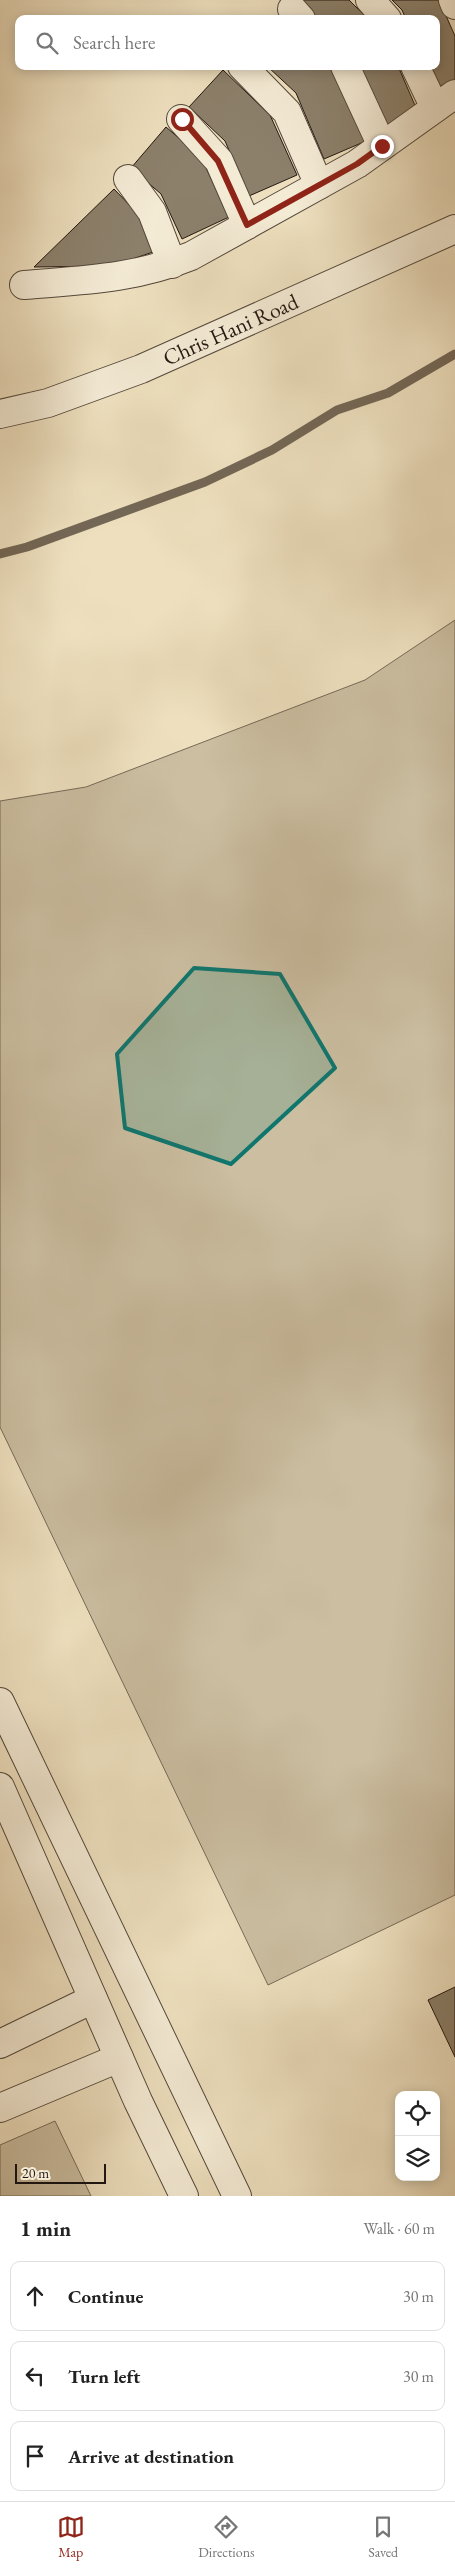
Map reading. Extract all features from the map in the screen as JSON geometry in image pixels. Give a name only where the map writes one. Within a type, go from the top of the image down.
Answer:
[{"type":"street","points":[[370,0],[384,15]]},
{"type":"street","points":[[453,0],[455,5]]},
{"type":"street","points":[[246,70],[287,112],[319,185]]},
{"type":"street","points":[[347,70],[382,146]]},
{"type":"street","points":[[24,285],[117,278],[172,264],[191,256],[357,164],[445,101],[418,70]]},
{"type":"street","points":[[182,119],[218,161],[247,225]]},
{"type":"street","points":[[128,179],[152,212],[172,264]]},
{"type":"street","name":"Chris Hani Road","points":[[0,414],[48,403],[141,369],[455,229]]},
{"type":"street","points":[[0,1702],[237,2196]]},
{"type":"street","points":[[0,1787],[93,1999],[184,2196]]},
{"type":"street","points":[[0,2044],[93,1999]]},
{"type":"street","points":[[0,2108],[120,2058]]},
{"type":"highlighted area","points":[[194,968],[280,974],[335,1068],[231,1164],[125,1128],[117,1054]]},
{"type":"shaded area","points":[[455,620],[455,1895],[268,1985],[0,1427],[0,801],[86,787],[365,680]]},
{"type":"shaded area","points":[[55,2121],[91,2196],[0,2196],[0,2145]]},
{"type":"building","points":[[296,0],[349,0],[364,15],[312,15]]},
{"type":"building","points":[[392,0],[439,0],[455,36],[455,80],[436,88],[429,70],[440,70],[440,15],[404,15]]},
{"type":"building","points":[[223,70],[270,115],[297,175],[249,196],[225,141],[189,107]]},
{"type":"building","points":[[271,70],[335,70],[366,141],[324,159],[296,93]]},
{"type":"building","points":[[359,70],[400,70],[420,117],[386,132]]},
{"type":"building","points":[[166,127],[201,157],[229,217],[182,239],[161,194],[131,168]]},
{"type":"building","points":[[114,189],[141,217],[153,252],[112,266],[34,267]]},
{"type":"building","points":[[455,1987],[455,2057],[428,2000]]},
{"type":"waterway","points":[[0,554],[27,547],[205,482],[272,450],[337,410],[388,393],[455,354]]},
{"type":"route","points":[[182,119],[218,161],[247,225],[357,164],[382,146]]}]
